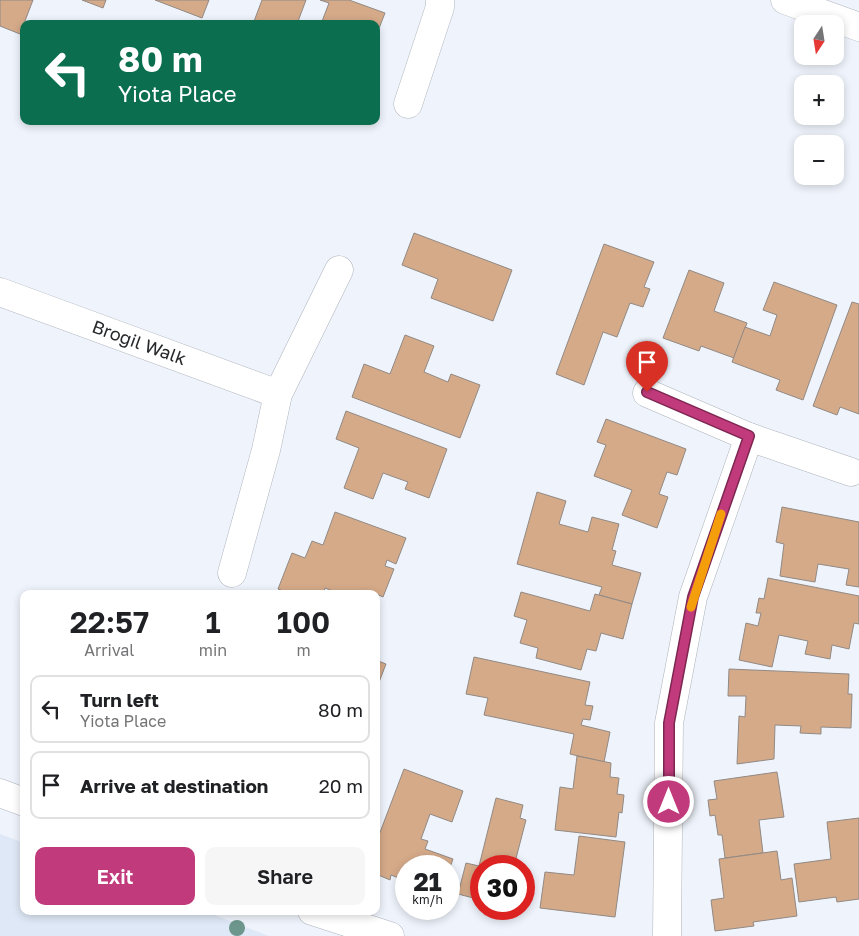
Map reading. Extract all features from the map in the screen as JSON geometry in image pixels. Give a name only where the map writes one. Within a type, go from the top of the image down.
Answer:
[{"type":"street","points":[[408,104],[440,7],[440,0]]},
{"type":"street","points":[[785,0],[859,28]]},
{"type":"street","points":[[232,573],[266,450],[278,394],[339,270]]},
{"type":"street","name":"Brogil Walk","points":[[0,292],[278,394]]},
{"type":"street","points":[[647,392],[749,436],[851,472]]},
{"type":"street","points":[[667,936],[669,723],[693,597],[749,436]]},
{"type":"street","points":[[0,793],[20,800]]},
{"type":"street","points":[[324,915],[390,936]]},
{"type":"shaded area","points":[[0,834],[20,842],[20,915],[214,915],[269,936],[0,936]]},
{"type":"building","points":[[0,0],[33,0],[25,20],[20,20],[20,34],[0,26]]},
{"type":"building","points":[[82,0],[106,0],[103,8]]},
{"type":"building","points":[[155,0],[209,0],[202,18]]},
{"type":"building","points":[[262,0],[306,0],[298,20],[254,20]]},
{"type":"building","points":[[320,0],[349,0],[385,13],[380,26],[380,20],[323,20],[329,3]]},
{"type":"building","points":[[414,233],[512,270],[493,321],[431,298],[438,279],[402,265]]},
{"type":"building","points":[[604,244],[654,262],[644,287],[650,289],[643,307],[630,303],[617,337],[603,332],[584,385],[556,374]]},
{"type":"building","points":[[689,270],[724,283],[714,311],[747,323],[734,358],[701,346],[699,351],[663,338]]},
{"type":"building","points":[[774,282],[837,305],[803,400],[776,390],[780,380],[732,362],[745,327],[770,336],[777,315],[763,310]]},
{"type":"building","points":[[852,302],[859,304],[859,414],[840,407],[837,415],[813,406]]},
{"type":"building","points":[[405,335],[434,346],[424,372],[448,382],[451,374],[480,385],[460,438],[352,397],[364,364],[390,374]]},
{"type":"building","points":[[346,411],[447,449],[429,498],[405,489],[408,482],[383,473],[373,499],[344,488],[359,448],[336,439]]},
{"type":"building","points":[[606,419],[686,449],[677,475],[667,472],[659,494],[668,497],[657,528],[622,515],[632,490],[594,476],[606,445],[597,442]]},
{"type":"building","points":[[537,492],[566,501],[559,524],[588,532],[592,517],[619,524],[612,550],[616,551],[612,565],[641,573],[632,604],[599,595],[602,587],[517,564]]},
{"type":"building","points":[[782,507],[859,522],[859,587],[846,585],[849,569],[818,564],[815,582],[780,576],[784,544],[776,542]]},
{"type":"building","points":[[335,512],[406,538],[396,564],[387,560],[385,566],[394,569],[383,597],[380,596],[380,590],[278,589],[292,553],[305,558],[312,541],[323,545]]},
{"type":"building","points":[[768,578],[859,596],[859,624],[854,623],[849,649],[832,645],[830,659],[805,654],[808,641],[779,635],[772,667],[739,660],[746,623],[758,626],[761,613],[756,613],[759,598],[764,599]]},
{"type":"building","points":[[521,592],[590,611],[595,594],[632,604],[623,639],[601,633],[596,651],[587,649],[581,670],[536,658],[538,648],[520,643],[527,620],[514,616]]},
{"type":"building","points":[[474,657],[590,682],[585,705],[593,706],[590,720],[583,719],[581,725],[610,732],[604,762],[570,754],[574,734],[484,715],[488,698],[466,694]]},
{"type":"building","points":[[380,662],[386,664],[380,680]]},
{"type":"building","points":[[729,669],[849,674],[848,694],[852,694],[851,728],[821,727],[821,734],[800,733],[801,726],[775,725],[774,759],[737,764],[739,716],[745,717],[746,696],[728,696]]},
{"type":"building","points":[[577,756],[611,763],[610,777],[619,778],[617,794],[624,795],[622,813],[619,812],[616,837],[555,830],[560,787],[573,789]]},
{"type":"building","points":[[404,769],[463,791],[452,822],[430,814],[421,839],[428,841],[425,849],[442,855],[395,855],[395,877],[391,875],[390,880],[380,876],[380,832]]},
{"type":"building","points":[[777,772],[784,817],[759,820],[763,853],[725,858],[722,835],[718,835],[715,815],[710,816],[708,800],[717,799],[714,781]]},
{"type":"building","points":[[496,798],[523,805],[520,818],[526,820],[517,855],[482,855]]},
{"type":"building","points":[[859,818],[859,899],[837,902],[836,897],[799,902],[794,864],[831,859],[827,822]]},
{"type":"building","points":[[579,836],[625,842],[615,917],[540,908],[545,872],[574,875]]},
{"type":"building","points":[[777,851],[781,880],[792,878],[797,916],[753,922],[754,926],[715,931],[711,900],[724,898],[719,859]]},
{"type":"building","points":[[466,863],[470,864],[470,897],[460,895],[460,886]]},
{"type":"slow traffic","points":[[691,607],[721,514]]},
{"type":"route","points":[[647,392],[749,436],[693,597],[669,723],[669,802]]}]
